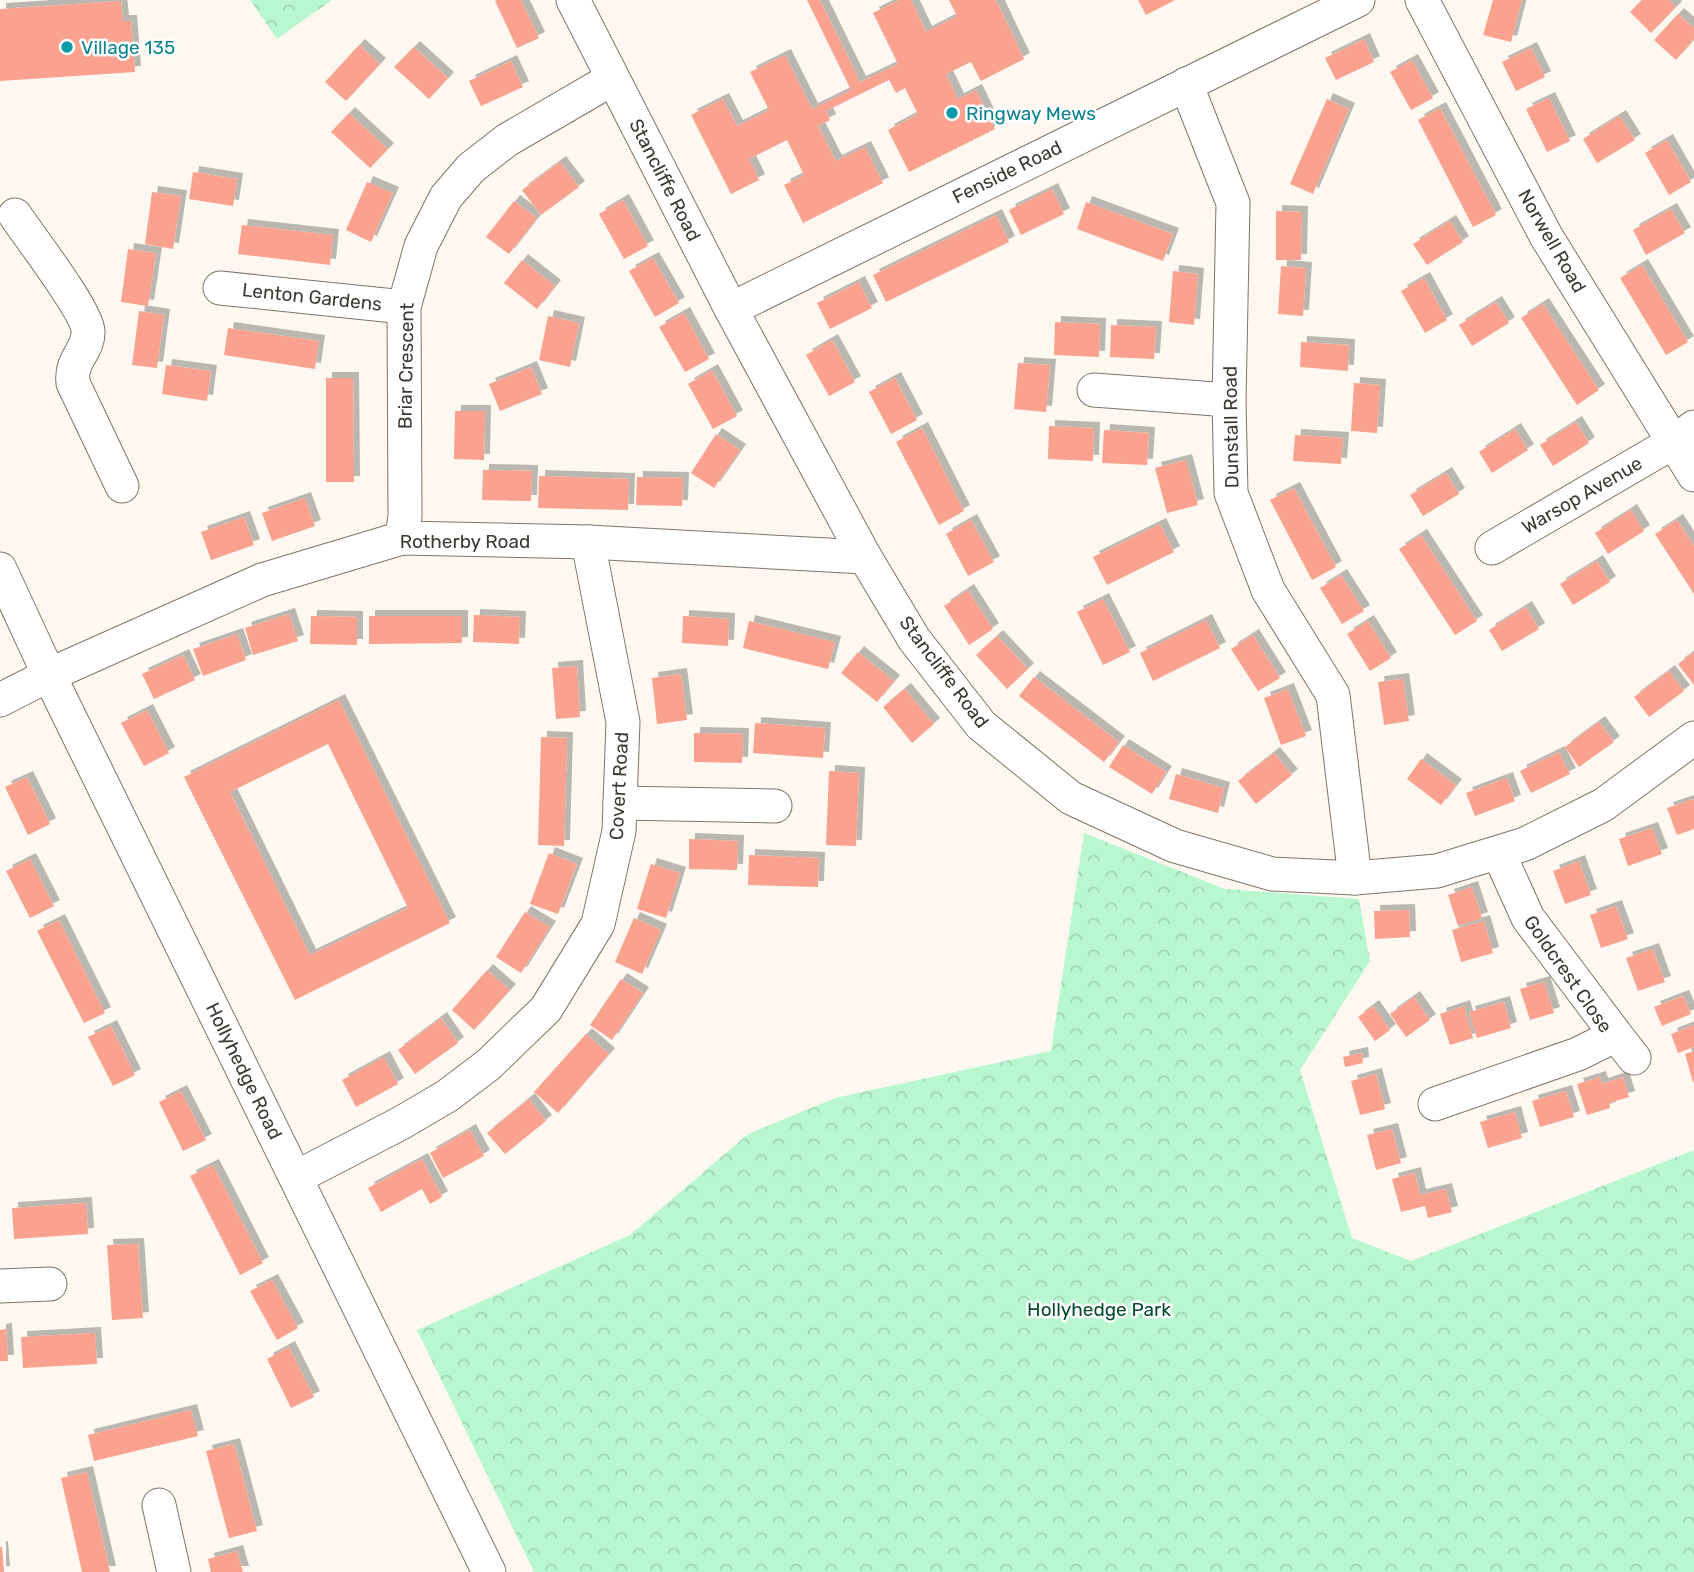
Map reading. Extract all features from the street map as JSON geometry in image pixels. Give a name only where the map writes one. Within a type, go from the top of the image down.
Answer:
[{"type":"street","name":"Stancliffe Road","points":[[573,0],[731,309],[866,557],[914,639],[981,725],[1071,798],[1175,846],[1272,874],[1355,878],[1437,871],[1525,845],[1603,805],[1694,739]]},
{"type":"street","name":"Fenside Road","points":[[731,309],[1358,0]]},
{"type":"street","name":"Norwell Road","points":[[1422,0],[1546,236],[1683,435],[1694,475]]},
{"type":"street","name":"Briar Crescent","points":[[401,538],[405,516],[404,307],[421,246],[446,197],[471,168],[507,141],[612,79]]},
{"type":"street","name":"Dunstall Road","points":[[1186,83],[1233,203],[1228,400],[1231,493],[1268,590],[1333,695],[1355,878]]},
{"type":"street","points":[[16,213],[79,309],[88,332],[84,348],[71,369],[73,383],[122,486]]},
{"type":"street","name":"Lenton Gardens","points":[[220,288],[404,307]]},
{"type":"street","points":[[1094,390],[1228,400]]},
{"type":"street","name":"Warsop Avenue","points":[[1492,548],[1683,435]]},
{"type":"street","name":"Rotherby Road","points":[[0,700],[49,675],[262,580],[401,538],[588,542],[866,557]]},
{"type":"street","name":"Covert Road","points":[[297,1177],[401,1123],[447,1096],[488,1065],[546,1009],[598,924],[619,831],[623,722],[588,542]]},
{"type":"street","name":"Hollyhedge Road","points":[[0,569],[49,675],[489,1572]]},
{"type":"street","points":[[620,803],[775,806]]},
{"type":"street","name":"Goldcrest Close","points":[[1434,1104],[1578,1054],[1625,1047],[1528,918],[1499,854]]},
{"type":"street","points":[[0,1286],[50,1284]]},
{"type":"street","points":[[159,1505],[174,1572]]},
{"type":"green space","points":[[250,0],[332,0],[277,39]]},
{"type":"green space","name":"Hollyhedge Park","points":[[1084,833],[1225,889],[1359,899],[1370,961],[1300,1070],[1352,1238],[1411,1261],[1694,1150],[1694,1572],[534,1572],[417,1330],[630,1235],[748,1134],[835,1098],[1051,1051]]},
{"type":"building","points":[[521,0],[539,38],[517,48],[495,1]]},
{"type":"building","name":"Ringway Mews","points":[[807,0],[820,0],[860,82],[898,64],[873,13],[899,0],[911,0],[926,32],[957,16],[949,0],[996,0],[1024,59],[981,81],[971,62],[946,74],[958,99],[976,90],[995,129],[909,172],[888,130],[918,114],[905,88],[896,93],[889,80],[826,111],[830,120],[818,126],[836,161],[865,147],[883,183],[803,223],[784,185],[804,175],[787,140],[749,159],[759,180],[731,194],[691,115],[723,99],[737,126],[769,110],[750,72],[785,55],[812,109],[851,90]]},
{"type":"building","points":[[1138,0],[1175,0],[1146,15]]},
{"type":"building","points":[[1493,0],[1522,0],[1511,42],[1483,35]]},
{"type":"building","points":[[1642,0],[1669,0],[1676,7],[1651,33],[1630,12]]},
{"type":"building","name":"Village 135","points":[[121,1],[123,21],[131,21],[135,72],[0,81],[0,9]]},
{"type":"building","points":[[1678,14],[1694,28],[1694,39],[1676,60],[1654,40]]},
{"type":"building","points":[[1364,39],[1374,62],[1336,80],[1325,58]]},
{"type":"building","points":[[359,45],[380,64],[346,101],[325,82]]},
{"type":"building","points":[[414,47],[448,78],[429,99],[394,67]]},
{"type":"building","points":[[1531,48],[1545,77],[1516,91],[1502,62]]},
{"type":"building","points":[[1412,60],[1433,98],[1411,110],[1390,72]]},
{"type":"building","points":[[511,61],[523,87],[481,106],[469,81]]},
{"type":"building","points":[[1549,98],[1570,141],[1547,152],[1526,109]]},
{"type":"building","points":[[1327,99],[1349,109],[1313,194],[1290,184]]},
{"type":"building","points":[[1440,108],[1496,215],[1473,227],[1418,120]]},
{"type":"building","points":[[349,113],[388,149],[370,168],[331,132]]},
{"type":"building","points":[[1620,116],[1635,140],[1597,163],[1583,139]]},
{"type":"building","points":[[1667,140],[1691,182],[1669,195],[1645,153]]},
{"type":"building","points":[[560,162],[579,187],[541,215],[522,190]]},
{"type":"building","points":[[193,172],[237,179],[233,206],[189,199]]},
{"type":"building","points":[[367,182],[393,193],[371,242],[346,230]]},
{"type":"building","points":[[1052,189],[1064,214],[1021,235],[1009,210]]},
{"type":"building","points":[[152,192],[181,196],[173,249],[145,244]]},
{"type":"building","points":[[623,200],[648,246],[624,259],[599,214]]},
{"type":"building","points":[[514,201],[537,218],[509,254],[486,237]]},
{"type":"building","points":[[1086,202],[1173,234],[1163,261],[1077,229]]},
{"type":"building","points":[[1671,209],[1685,233],[1646,255],[1633,230]]},
{"type":"building","points":[[1276,211],[1302,212],[1301,260],[1276,260]]},
{"type":"building","points":[[996,215],[1009,242],[886,302],[873,275]]},
{"type":"building","points":[[1450,221],[1463,242],[1427,265],[1413,244]]},
{"type":"building","points":[[242,225],[333,235],[330,265],[238,254]]},
{"type":"building","points":[[128,249],[156,253],[148,306],[121,302]]},
{"type":"building","points":[[653,258],[679,303],[655,317],[629,271]]},
{"type":"building","points":[[522,260],[555,286],[537,309],[504,283]]},
{"type":"building","points":[[1642,265],[1688,342],[1666,355],[1620,278]]},
{"type":"building","points":[[1281,266],[1306,268],[1303,316],[1278,314]]},
{"type":"building","points":[[1173,271],[1198,274],[1194,325],[1169,322]]},
{"type":"building","points":[[1424,278],[1447,320],[1425,333],[1401,291]]},
{"type":"building","points":[[859,282],[872,308],[830,329],[817,303]]},
{"type":"building","points":[[1496,302],[1509,323],[1472,346],[1459,325]]},
{"type":"building","points":[[1543,304],[1599,390],[1577,405],[1521,318]]},
{"type":"building","points":[[139,311],[164,315],[157,368],[132,365]]},
{"type":"building","points":[[684,313],[709,359],[685,372],[659,327]]},
{"type":"building","points":[[548,316],[579,323],[570,367],[539,360]]},
{"type":"building","points":[[1055,322],[1100,324],[1099,357],[1054,355]]},
{"type":"building","points":[[1111,325],[1156,327],[1154,359],[1110,357]]},
{"type":"building","points":[[228,328],[319,341],[315,369],[224,355]]},
{"type":"building","points":[[832,340],[855,382],[829,396],[806,355]]},
{"type":"building","points":[[1301,342],[1349,345],[1348,371],[1300,367]]},
{"type":"building","points":[[1018,363],[1050,365],[1046,412],[1014,409]]},
{"type":"building","points":[[166,365],[211,371],[207,401],[162,394]]},
{"type":"building","points":[[531,367],[542,394],[500,411],[489,384]]},
{"type":"building","points":[[712,370],[737,416],[713,429],[688,384]]},
{"type":"building","points":[[326,378],[353,378],[354,482],[326,482]]},
{"type":"building","points":[[895,378],[917,420],[891,434],[869,392]]},
{"type":"building","points":[[1354,383],[1380,385],[1377,433],[1351,431]]},
{"type":"building","points":[[455,411],[485,411],[484,460],[454,459]]},
{"type":"building","points":[[1576,422],[1589,443],[1553,466],[1540,445]]},
{"type":"building","points":[[1049,426],[1094,428],[1093,461],[1048,459]]},
{"type":"building","points":[[922,428],[964,511],[939,525],[896,442]]},
{"type":"building","points":[[1515,429],[1528,450],[1492,473],[1479,452]]},
{"type":"building","points":[[1104,430],[1149,433],[1147,465],[1102,463]]},
{"type":"building","points":[[716,434],[740,450],[714,488],[691,473]]},
{"type":"building","points":[[1295,435],[1343,438],[1341,464],[1293,461]]},
{"type":"building","points":[[1186,460],[1198,505],[1167,513],[1155,468]]},
{"type":"building","points":[[483,470],[532,471],[531,501],[482,500]]},
{"type":"building","points":[[1446,473],[1459,494],[1423,516],[1410,495]]},
{"type":"building","points":[[539,476],[629,479],[628,510],[538,508]]},
{"type":"building","points":[[637,477],[683,478],[682,506],[636,505]]},
{"type":"building","points":[[1294,488],[1336,567],[1312,580],[1270,500]]},
{"type":"building","points":[[305,498],[315,526],[272,541],[262,513]]},
{"type":"building","points":[[1631,510],[1644,531],[1608,554],[1595,533]]},
{"type":"building","points":[[244,517],[254,545],[211,560],[201,532]]},
{"type":"building","points":[[971,520],[994,562],[968,576],[946,534]]},
{"type":"building","points":[[1677,520],[1694,546],[1694,594],[1655,534]]},
{"type":"building","points":[[1160,524],[1174,552],[1107,585],[1093,557]]},
{"type":"building","points":[[1421,535],[1477,621],[1455,635],[1399,549]]},
{"type":"building","points":[[1597,561],[1610,582],[1573,605],[1560,584]]},
{"type":"building","points":[[1341,575],[1364,611],[1342,624],[1320,588]]},
{"type":"building","points":[[968,590],[993,629],[969,645],[944,606]]},
{"type":"building","points":[[1103,599],[1130,652],[1103,665],[1077,612]]},
{"type":"building","points":[[1526,607],[1539,629],[1502,651],[1489,630]]},
{"type":"building","points":[[289,614],[298,641],[253,655],[245,628]]},
{"type":"building","points":[[474,615],[520,617],[519,644],[473,642]]},
{"type":"building","points":[[311,616],[357,617],[357,645],[310,644]]},
{"type":"building","points":[[369,616],[462,616],[462,643],[369,644]]},
{"type":"building","points":[[683,616],[729,619],[728,646],[682,643]]},
{"type":"building","points":[[1206,620],[1220,648],[1153,681],[1140,653]]},
{"type":"building","points":[[749,621],[835,642],[828,669],[743,648]]},
{"type":"building","points":[[1368,621],[1391,658],[1370,671],[1347,634]]},
{"type":"building","points":[[237,634],[246,660],[203,676],[193,649]]},
{"type":"building","points":[[1253,635],[1280,678],[1258,691],[1231,649]]},
{"type":"building","points":[[997,636],[1028,669],[1007,689],[976,655]]},
{"type":"building","points":[[858,652],[894,681],[877,702],[841,673]]},
{"type":"building","points":[[1694,652],[1694,685],[1678,664]]},
{"type":"building","points":[[183,655],[195,680],[154,699],[142,674]]},
{"type":"building","points":[[577,666],[580,717],[556,719],[552,668]]},
{"type":"building","points":[[1669,671],[1684,691],[1649,717],[1634,697]]},
{"type":"building","points":[[681,674],[687,720],[657,724],[652,678]]},
{"type":"building","points":[[1034,677],[1119,742],[1104,762],[1019,696]]},
{"type":"building","points":[[1403,679],[1409,721],[1384,725],[1378,682]]},
{"type":"building","points":[[905,689],[934,724],[912,743],[883,707]]},
{"type":"building","points":[[1288,689],[1306,736],[1281,745],[1264,698]]},
{"type":"building","points":[[339,700],[450,923],[295,1000],[184,777]],"holes":[[[328,744],[408,908],[310,955],[230,792]]]},
{"type":"building","points":[[147,710],[169,753],[144,766],[121,723]]},
{"type":"building","points":[[1599,722],[1614,742],[1579,767],[1565,747]]},
{"type":"building","points":[[755,723],[825,728],[823,758],[753,753]]},
{"type":"building","points":[[694,733],[743,734],[742,763],[694,762]]},
{"type":"building","points":[[541,737],[567,738],[564,846],[538,845]]},
{"type":"building","points":[[1123,745],[1166,772],[1152,794],[1109,767]]},
{"type":"building","points":[[1559,752],[1570,774],[1531,793],[1520,771]]},
{"type":"building","points":[[1274,753],[1292,775],[1256,804],[1238,781]]},
{"type":"building","points":[[1421,759],[1456,785],[1441,805],[1407,779]]},
{"type":"building","points":[[829,771],[859,773],[856,846],[826,845]]},
{"type":"building","points":[[1176,774],[1224,788],[1218,813],[1169,799]]},
{"type":"building","points":[[27,777],[50,824],[28,835],[5,787]]},
{"type":"building","points":[[1507,778],[1515,801],[1475,816],[1466,793]]},
{"type":"building","points":[[1694,799],[1694,829],[1677,835],[1667,808]]},
{"type":"building","points":[[1652,828],[1662,854],[1628,866],[1619,839]]},
{"type":"building","points":[[689,839],[738,841],[737,870],[689,869]]},
{"type":"building","points":[[549,853],[577,864],[558,914],[530,904]]},
{"type":"building","points":[[749,855],[819,858],[818,887],[748,885]]},
{"type":"building","points":[[30,859],[54,906],[30,918],[6,871]]},
{"type":"building","points":[[1579,861],[1591,895],[1565,904],[1553,871]]},
{"type":"building","points":[[651,864],[680,873],[666,918],[637,909]]},
{"type":"building","points":[[1472,887],[1482,918],[1458,926],[1448,895]]},
{"type":"building","points":[[1616,906],[1628,939],[1601,948],[1590,915]]},
{"type":"building","points":[[1409,910],[1410,937],[1375,939],[1374,911]]},
{"type":"building","points":[[525,912],[550,927],[521,973],[496,957]]},
{"type":"building","points":[[634,918],[661,930],[642,974],[615,962]]},
{"type":"building","points":[[59,920],[105,1013],[84,1023],[37,931]]},
{"type":"building","points":[[1484,921],[1493,953],[1461,962],[1452,930]]},
{"type":"building","points":[[1653,949],[1665,982],[1638,991],[1626,958]]},
{"type":"building","points":[[487,970],[510,990],[474,1030],[452,1010]]},
{"type":"building","points":[[621,979],[643,993],[612,1040],[590,1025]]},
{"type":"building","points":[[1544,982],[1554,1013],[1530,1020],[1520,989]]},
{"type":"building","points":[[1683,996],[1691,1014],[1662,1026],[1654,1007]]},
{"type":"building","points":[[1414,997],[1430,1020],[1406,1037],[1390,1014]]},
{"type":"building","points":[[1504,1002],[1511,1028],[1477,1038],[1469,1012]]},
{"type":"building","points":[[1373,1006],[1390,1030],[1375,1041],[1358,1017]]},
{"type":"building","points":[[1464,1006],[1473,1038],[1450,1045],[1440,1014]]},
{"type":"building","points":[[441,1018],[458,1043],[415,1074],[398,1050]]},
{"type":"building","points":[[1694,1025],[1694,1047],[1678,1053],[1671,1034]]},
{"type":"building","points":[[111,1026],[135,1075],[113,1086],[88,1037]]},
{"type":"building","points":[[586,1034],[609,1054],[558,1113],[534,1092]]},
{"type":"building","points":[[1694,1051],[1694,1082],[1693,1082],[1685,1054]]},
{"type":"building","points":[[1362,1053],[1363,1063],[1345,1067],[1343,1057]]},
{"type":"building","points":[[384,1057],[398,1084],[356,1107],[342,1080]]},
{"type":"building","points":[[1376,1074],[1385,1109],[1360,1115],[1351,1081]]},
{"type":"building","points":[[1600,1077],[1602,1084],[1623,1077],[1629,1097],[1609,1103],[1610,1108],[1587,1115],[1577,1084]]},
{"type":"building","points":[[181,1091],[206,1140],[183,1151],[159,1102]]},
{"type":"building","points":[[1566,1091],[1574,1117],[1540,1127],[1532,1101]]},
{"type":"building","points":[[529,1099],[546,1121],[505,1154],[487,1133]]},
{"type":"building","points":[[1515,1112],[1522,1138],[1488,1148],[1480,1122]]},
{"type":"building","points":[[1392,1129],[1401,1163],[1376,1170],[1367,1135]]},
{"type":"building","points":[[470,1130],[484,1156],[443,1178],[430,1153]]},
{"type":"building","points":[[422,1159],[442,1197],[430,1204],[422,1189],[381,1212],[368,1188]]},
{"type":"building","points":[[213,1165],[263,1263],[240,1275],[190,1176]]},
{"type":"building","points":[[1415,1173],[1420,1195],[1446,1189],[1452,1212],[1428,1218],[1425,1206],[1401,1212],[1392,1179]]},
{"type":"building","points":[[86,1203],[88,1234],[14,1239],[12,1208]]},
{"type":"building","points":[[138,1244],[143,1318],[112,1320],[107,1245]]},
{"type":"building","points":[[272,1280],[298,1328],[277,1340],[250,1291]]},
{"type":"building","points":[[6,1329],[8,1361],[0,1361],[0,1330]]},
{"type":"building","points":[[95,1333],[97,1364],[23,1368],[21,1337]]},
{"type":"building","points":[[289,1347],[314,1397],[291,1408],[267,1359]]},
{"type":"building","points":[[191,1410],[198,1436],[94,1461],[88,1435]]},
{"type":"building","points":[[234,1444],[257,1531],[229,1538],[206,1451]]},
{"type":"building","points":[[87,1472],[110,1572],[82,1572],[61,1478]]},
{"type":"building","points":[[2,1547],[4,1572],[0,1572]]},
{"type":"building","points":[[237,1551],[243,1572],[211,1572],[208,1559]]},
{"type":"place","name":"Village 135","points":[[67,47]]},
{"type":"place","name":"Ringway Mews","points":[[952,113]]}]
